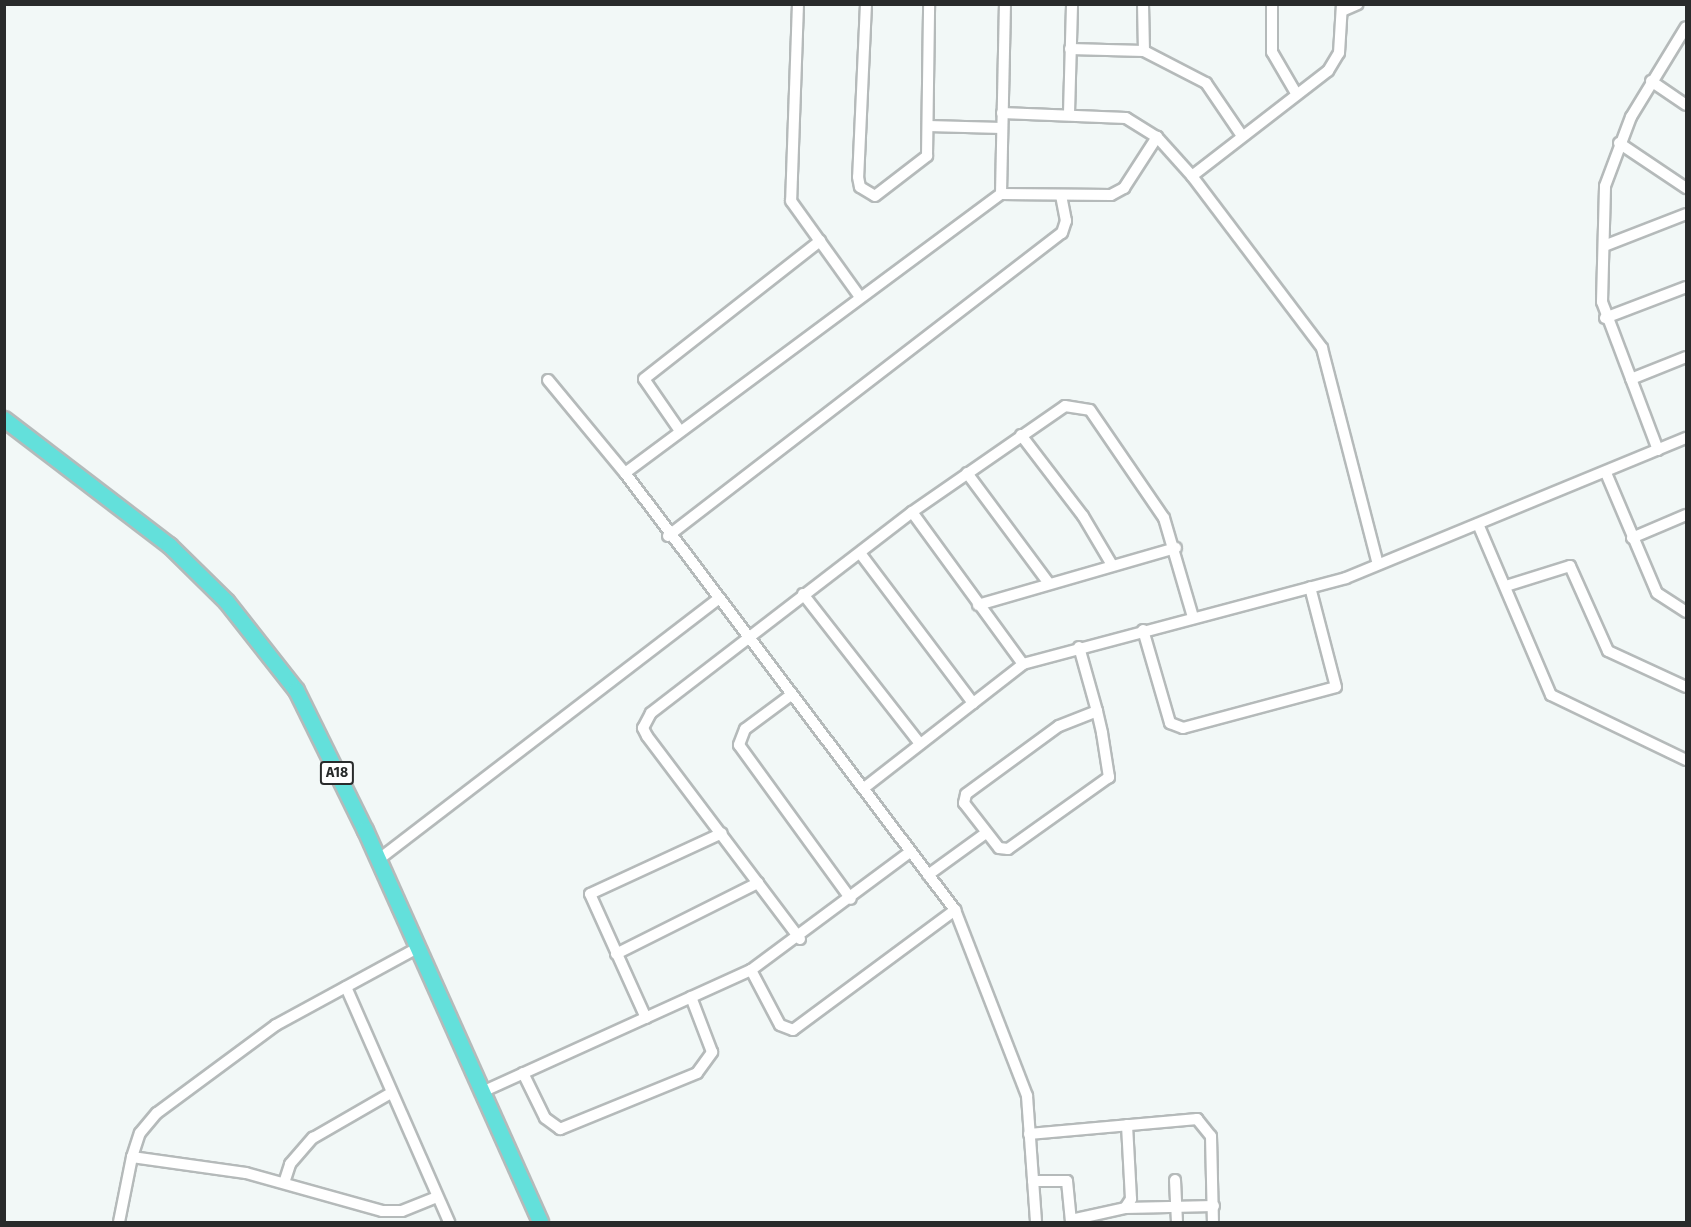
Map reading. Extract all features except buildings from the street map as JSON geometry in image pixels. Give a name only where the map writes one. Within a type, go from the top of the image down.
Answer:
[{"type":"highway","name":"A18","points":[[4,419],[169,545],[226,601],[296,690],[378,860],[540,1222]]},
{"type":"street","points":[[798,4],[791,201],[860,297]]},
{"type":"street","points":[[866,4],[860,187],[875,196],[921,162],[929,148],[929,4]]},
{"type":"street","points":[[1001,194],[1005,4]]},
{"type":"street","points":[[1069,113],[1072,4]]},
{"type":"street","points":[[1143,4],[1144,51]]},
{"type":"street","points":[[1272,4],[1272,52],[1296,93]]},
{"type":"street","points":[[1192,176],[1335,62],[1342,8],[1358,4]]},
{"type":"street","points":[[1658,450],[1605,318],[1604,246],[1607,174],[1619,144],[1651,81],[1686,27]]},
{"type":"street","points":[[1070,49],[1144,51],[1206,83],[1242,136]]},
{"type":"street","points":[[1651,81],[1686,105]]},
{"type":"street","points":[[1002,113],[1069,113],[1126,118],[1157,137],[1192,176],[1322,348],[1378,564]]},
{"type":"street","points":[[928,126],[1002,128]]},
{"type":"street","points":[[625,473],[1001,194],[1096,197],[1124,188],[1157,137]]},
{"type":"street","points":[[1619,144],[1686,188]]},
{"type":"street","points":[[668,536],[1062,233],[1066,221],[1060,196]]},
{"type":"street","points":[[1604,246],[1686,214]]},
{"type":"street","points":[[680,431],[644,379],[820,241]]},
{"type":"street","points":[[1605,318],[1686,287]]},
{"type":"street","points":[[1631,379],[1686,357]]},
{"type":"street","points":[[548,380],[625,473],[668,536],[749,638],[955,910],[1027,1096],[1036,1222]]},
{"type":"street","points":[[800,939],[643,728],[651,713],[912,512],[1065,406],[1090,410],[1164,518],[1176,548],[1193,617]]},
{"type":"street","points":[[1021,435],[1083,516],[1112,565]]},
{"type":"street","points":[[864,788],[1023,664],[1079,647],[1310,587],[1378,564],[1606,473],[1686,438]]},
{"type":"street","points":[[967,473],[1048,582]]},
{"type":"street","points":[[1606,473],[1657,593],[1686,612]]},
{"type":"street","points":[[912,512],[1023,664]]},
{"type":"street","points":[[1632,538],[1686,515]]},
{"type":"street","points":[[1478,524],[1551,695],[1686,760]]},
{"type":"street","points":[[978,605],[1048,582],[1176,548]]},
{"type":"street","points":[[860,554],[973,703]]},
{"type":"street","points":[[1506,586],[1570,566],[1608,651],[1686,687]]},
{"type":"street","points":[[1143,630],[1170,723],[1177,729],[1194,726],[1336,687],[1310,587]]},
{"type":"street","points":[[803,594],[920,744]]},
{"type":"street","points":[[378,860],[717,600]]},
{"type":"street","points":[[1079,647],[1097,711],[1110,772],[1107,780],[1008,849],[999,848],[964,803],[966,794],[1059,726],[1097,711]]},
{"type":"street","points":[[791,695],[745,729],[739,745],[851,899]]},
{"type":"street","points":[[928,875],[986,832]]},
{"type":"street","points":[[646,1018],[590,894],[722,833]]},
{"type":"street","points":[[482,1092],[751,970],[800,939],[910,852]]},
{"type":"street","points":[[616,954],[758,883]]},
{"type":"street","points":[[751,970],[780,1025],[793,1030],[955,910]]},
{"type":"street","points":[[119,1222],[132,1157],[140,1133],[157,1113],[276,1025],[417,948]]},
{"type":"street","points":[[346,987],[449,1222]]},
{"type":"street","points":[[523,1073],[545,1118],[560,1129],[698,1073],[712,1052],[690,997]]},
{"type":"street","points":[[284,1183],[290,1164],[313,1138],[391,1093]]},
{"type":"street","points":[[1029,1134],[1197,1119],[1209,1127],[1213,1222]]},
{"type":"street","points":[[1125,1208],[1134,1186],[1127,1125]]},
{"type":"street","points":[[132,1157],[284,1183],[382,1211],[402,1210],[437,1197]]},
{"type":"street","points":[[1175,1180],[1178,1222]]},
{"type":"street","points":[[1033,1181],[1067,1181],[1071,1221],[1125,1208],[1214,1206]]}]
